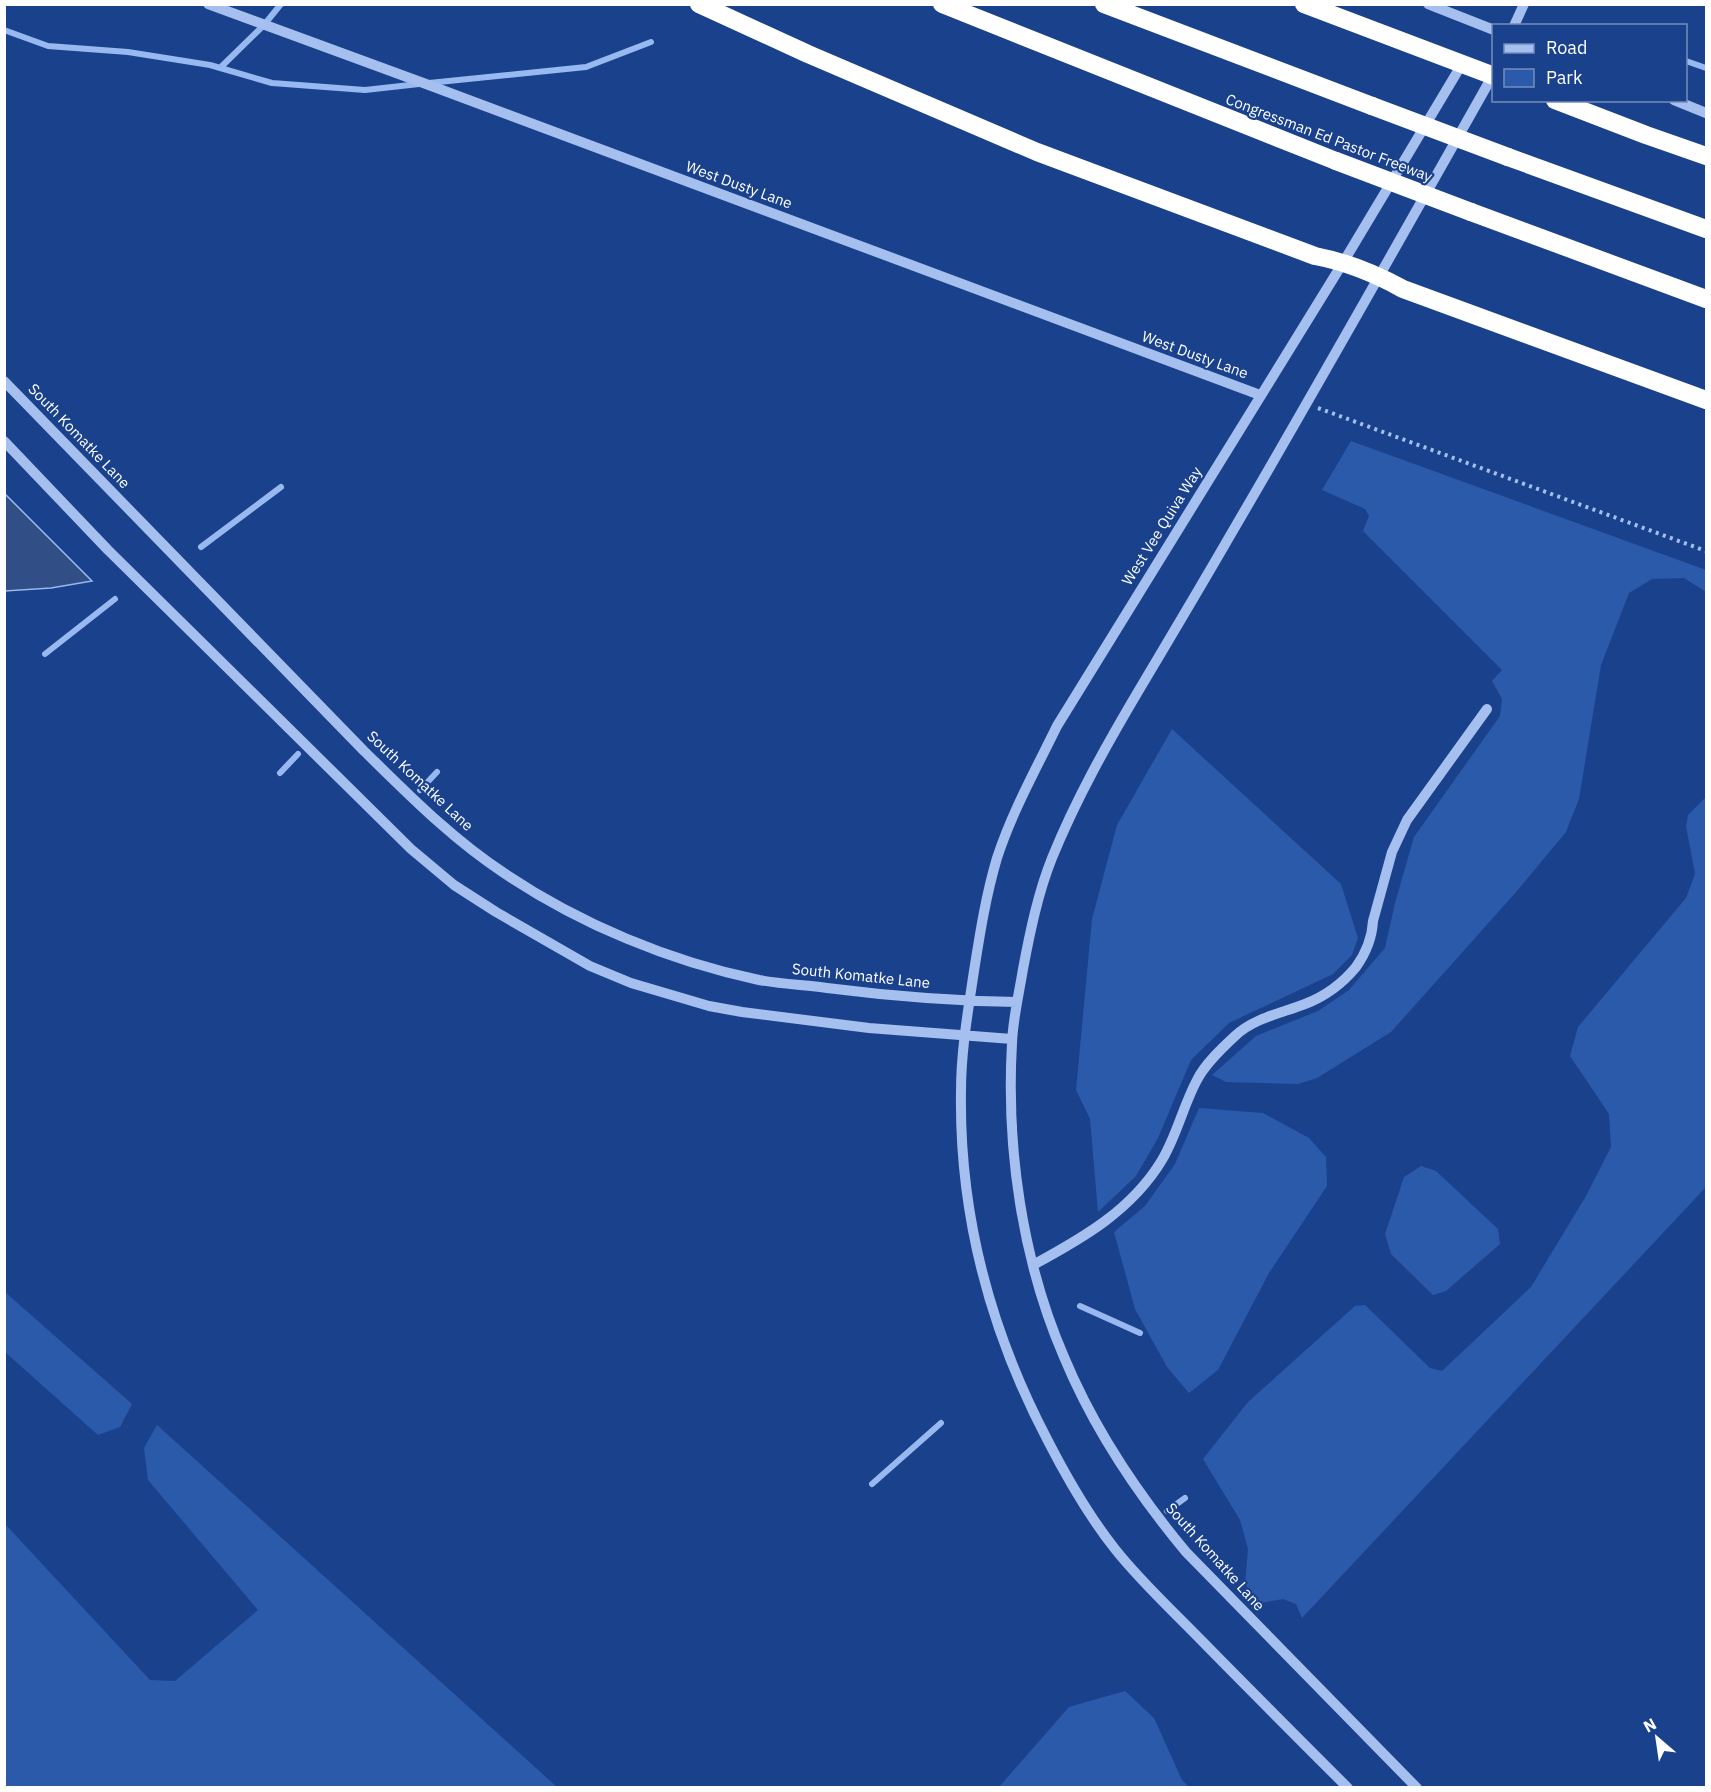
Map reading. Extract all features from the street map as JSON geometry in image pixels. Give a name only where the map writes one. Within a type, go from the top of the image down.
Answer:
[{"type":"highway","points":[[699,4],[808,54],[1037,152],[1315,256],[1344,261],[1380,276],[1403,289],[1707,400]]},
{"type":"highway","name":"Congressman Ed Pastor Freeway","points":[[942,4],[1336,161],[1707,299]]},
{"type":"highway","points":[[1104,4],[1508,157],[1707,229]]},
{"type":"highway","points":[[1304,4],[1492,76]]},
{"type":"highway","points":[[1560,102],[1707,156]]},
{"type":"street","name":"West Dusty Lane","points":[[208,4],[1260,395]]},
{"type":"street","points":[[1428,4],[1492,29]]},
{"type":"street","points":[[1515,24],[1524,4]]},
{"type":"street","name":"West Vee Quiva Way","points":[[964,1036],[988,891],[998,855],[1026,789],[1057,726],[1344,261],[1462,64]]},
{"type":"street","points":[[1017,1002],[1029,938],[1051,862],[1072,812],[1101,754],[1306,404],[1492,78]]},
{"type":"street","points":[[1679,102],[1707,113]]},
{"type":"street","name":"South Komatke Lane","points":[[4,381],[364,751],[461,841],[503,873],[593,924],[647,946],[718,970],[760,980],[860,992],[969,1002],[1017,1002],[1012,1040],[1013,1144],[1026,1237],[1062,1355],[1082,1397],[1123,1470],[1149,1507],[1186,1552],[1417,1788]]},
{"type":"street","points":[[4,441],[116,558],[397,835],[454,885],[496,912],[590,966],[631,983],[709,1006],[869,1028],[1012,1040]]},
{"type":"street","points":[[1033,1265],[1079,1240],[1106,1222],[1143,1187],[1162,1160],[1177,1131],[1197,1079],[1237,1034],[1267,1017],[1316,998],[1335,988],[1348,976],[1364,956],[1392,852],[1407,820],[1487,709]]},
{"type":"street","points":[[964,1036],[961,1091],[963,1148],[974,1244],[1000,1333],[1037,1421],[1084,1506],[1115,1548],[1152,1590],[1347,1788]]},
{"type":"path","points":[[1306,404],[1707,551]]},
{"type":"green space","points":[[1351,441],[1706,570],[1706,592],[1684,578],[1652,579],[1629,593],[1601,665],[1579,799],[1566,832],[1517,891],[1391,1032],[1317,1078],[1298,1084],[1226,1082],[1212,1075],[1256,1036],[1318,1011],[1349,990],[1385,948],[1414,837],[1500,716],[1502,699],[1492,681],[1502,670],[1363,531],[1369,516],[1365,509],[1322,490]]},
{"type":"green space","points":[[1172,729],[1341,884],[1358,938],[1352,955],[1333,974],[1229,1023],[1191,1060],[1158,1138],[1136,1176],[1098,1212],[1090,1119],[1076,1090],[1092,919],[1117,825]]},
{"type":"green space","points":[[1706,797],[1706,1187],[1302,1618],[1296,1604],[1283,1599],[1260,1603],[1245,1584],[1248,1549],[1240,1520],[1203,1459],[1248,1402],[1355,1306],[1365,1305],[1430,1368],[1442,1371],[1531,1287],[1586,1196],[1611,1147],[1609,1114],[1570,1056],[1578,1027],[1686,898],[1695,874],[1686,826],[1688,815]]},
{"type":"green space","points":[[1199,1108],[1263,1113],[1309,1138],[1326,1157],[1327,1186],[1269,1273],[1218,1370],[1189,1393],[1167,1367],[1135,1309],[1114,1232],[1145,1206],[1175,1164]]},
{"type":"green space","points":[[1421,1166],[1436,1171],[1498,1229],[1500,1244],[1446,1291],[1433,1295],[1391,1254],[1385,1234],[1404,1177]]},
{"type":"green space","points":[[5,1292],[132,1404],[120,1427],[98,1435],[5,1352]]},
{"type":"green space","points":[[157,1425],[557,1787],[5,1787],[5,1524],[150,1680],[175,1681],[258,1610],[148,1480],[144,1448]]},
{"type":"green space","points":[[1125,1691],[1154,1718],[1182,1780],[1189,1787],[999,1787],[1069,1707]]},
{"type":"shaded area","points":[[4,494],[92,581],[51,588],[5,591]]},
{"type":"waterway","points":[[220,68],[264,25],[281,4]]},
{"type":"waterway","points":[[4,30],[48,46],[128,52],[210,65],[272,83],[365,90],[419,84]]},
{"type":"waterway","points":[[429,83],[586,67],[651,42]]},
{"type":"waterway","points":[[1687,61],[1706,68]]},
{"type":"waterway","points":[[201,547],[281,487]]},
{"type":"waterway","points":[[45,654],[115,599]]},
{"type":"waterway","points":[[280,773],[298,754]]},
{"type":"waterway","points":[[420,790],[437,772]]},
{"type":"waterway","points":[[1080,1306],[1140,1333]]},
{"type":"waterway","points":[[872,1484],[941,1423]]},
{"type":"waterway","points":[[1167,1511],[1185,1498]]}]
